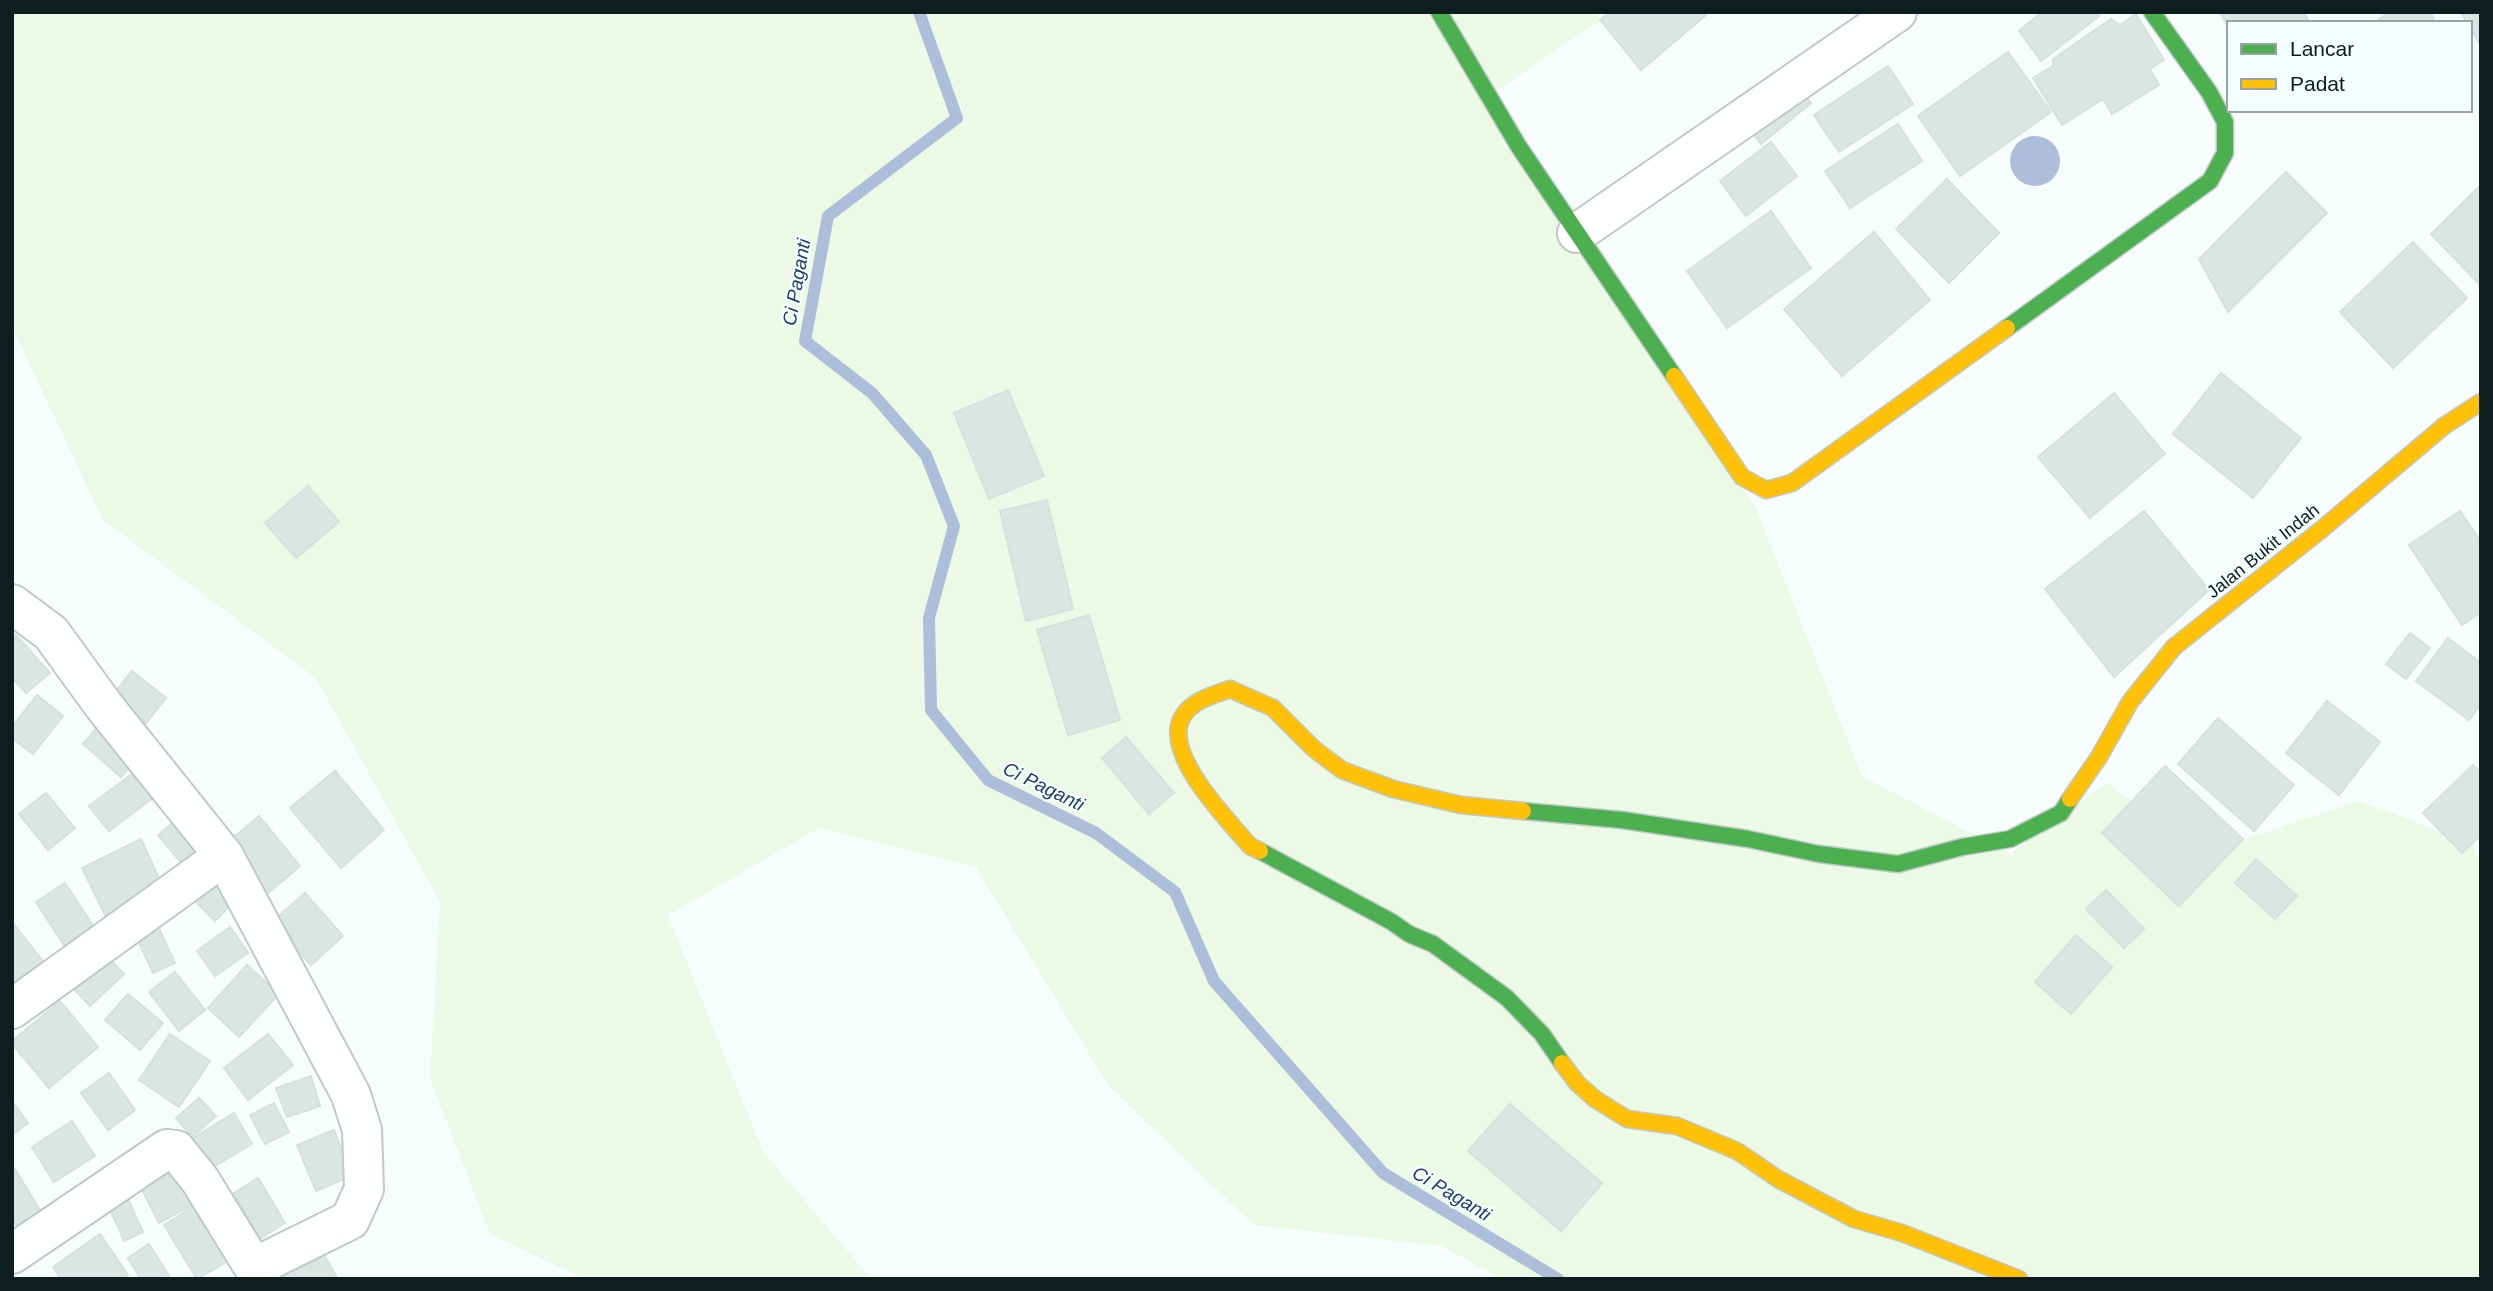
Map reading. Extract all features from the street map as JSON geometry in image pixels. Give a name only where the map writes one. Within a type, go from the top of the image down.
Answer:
[{"type":"street","points":[[1439,12],[1519,147],[1742,477],[1766,490],[1792,483],[2210,181],[2225,153],[2225,122],[2208,92],[2152,12]]},
{"type":"street","points":[[1577,233],[1897,12]]},
{"type":"street","name":"Jalan Bukit Indah","points":[[2019,1279],[1902,1233],[1854,1219],[1778,1179],[1737,1151],[1677,1126],[1627,1119],[1595,1100],[1577,1083],[1542,1034],[1507,998],[1433,944],[1409,934],[1392,922],[1250,846],[1200,788],[1186,762],[1178,733],[1183,716],[1200,700],[1230,689],[1273,708],[1314,749],[1342,770],[1393,789],[1461,805],[1622,820],[1898,864],[1962,847],[2010,839],[2061,813],[2099,757],[2130,702],[2174,647],[2322,529],[2444,426],[2481,402]]},
{"type":"street","points":[[12,604],[51,634],[104,706],[224,856],[351,1095],[362,1130],[364,1189],[350,1220],[258,1273],[200,1180],[176,1150],[167,1149],[12,1254]]},
{"type":"street","points":[[12,1009],[224,856]]},
{"type":"green space","points":[[12,12],[1597,12],[1601,20],[1493,93],[1756,509],[1862,776],[2010,854],[2107,783],[2203,853],[2359,801],[2472,843],[2481,866],[2481,1279],[1502,1279],[1442,1246],[1254,1225],[1108,1085],[976,867],[819,828],[668,915],[763,1152],[871,1279],[585,1279],[490,1234],[430,1078],[440,902],[316,678],[103,520],[14,331]]},
{"type":"water","points":[[2025,137],[2045,137],[2059,151],[2059,171],[2045,185],[2025,185],[2011,171],[2011,151]]},
{"type":"building","points":[[1610,12],[1704,12],[1706,15],[1641,70],[1600,20]]},
{"type":"building","points":[[2042,12],[2096,12],[2099,16],[2041,61],[2019,31]]},
{"type":"building","points":[[2220,12],[2304,12],[2308,20],[2227,21],[2227,25]]},
{"type":"building","points":[[2390,12],[2430,12],[2435,21],[2376,21]]},
{"type":"building","points":[[2461,12],[2481,12],[2481,46],[2472,31],[2472,21],[2466,21]]},
{"type":"building","points":[[2136,14],[2164,60],[2150,69],[2159,85],[2112,114],[2103,99],[2062,125],[2033,78],[2053,66],[2053,59],[2111,19],[2120,25]]},
{"type":"building","points":[[2008,52],[2051,112],[1960,176],[1918,116]]},
{"type":"building","points":[[1888,66],[1913,104],[1839,152],[1814,115]]},
{"type":"building","points":[[1797,85],[1811,103],[1761,144],[1747,126]]},
{"type":"building","points":[[1898,124],[1922,161],[1850,208],[1825,171]]},
{"type":"building","points":[[1771,142],[1797,176],[1746,216],[1720,181]]},
{"type":"building","points":[[2286,172],[2327,213],[2228,312],[2199,259]]},
{"type":"building","points":[[1947,179],[1999,233],[1949,283],[1896,229]]},
{"type":"building","points":[[2481,185],[2481,286],[2431,234]]},
{"type":"building","points":[[1771,211],[1811,268],[1727,328],[1687,271]]},
{"type":"building","points":[[1874,232],[1930,300],[1842,376],[1784,309]]},
{"type":"building","points":[[2413,242],[2467,298],[2393,368],[2340,312]]},
{"type":"building","points":[[2221,373],[2301,438],[2253,498],[2173,434]]},
{"type":"building","points":[[1008,390],[1044,476],[989,499],[954,413]]},
{"type":"building","points":[[2114,393],[2165,454],[2090,518],[2038,457]]},
{"type":"building","points":[[308,486],[339,522],[296,558],[265,523]]},
{"type":"building","points":[[1047,500],[1073,609],[1026,621],[1000,511]]},
{"type":"building","points":[[2144,511],[2209,590],[2114,677],[2045,589]]},
{"type":"building","points":[[2460,511],[2481,542],[2481,612],[2462,625],[2409,545]]},
{"type":"building","points":[[1089,615],[1120,720],[1068,735],[1037,630]]},
{"type":"building","points":[[2410,633],[2430,648],[2406,679],[2386,664]]},
{"type":"building","points":[[16,635],[50,673],[26,693],[12,678],[12,639]]},
{"type":"building","points":[[2448,638],[2481,663],[2481,704],[2469,720],[2416,681]]},
{"type":"building","points":[[132,671],[166,698],[146,723],[112,696]]},
{"type":"building","points":[[37,695],[63,716],[33,754],[12,738],[12,727]]},
{"type":"building","points":[[2327,701],[2380,742],[2339,795],[2286,753]]},
{"type":"building","points":[[2218,718],[2294,785],[2254,831],[2178,764]]},
{"type":"building","points":[[101,723],[139,756],[121,777],[83,744]]},
{"type":"building","points":[[1126,737],[1174,793],[1149,814],[1102,758]]},
{"type":"building","points":[[2473,765],[2481,773],[2481,835],[2462,853],[2423,813]]},
{"type":"building","points":[[2165,766],[2243,839],[2179,906],[2102,833]]},
{"type":"building","points":[[335,771],[384,830],[341,868],[290,808]]},
{"type":"building","points":[[135,772],[154,797],[109,831],[89,806]]},
{"type":"building","points":[[46,793],[75,828],[48,850],[19,814]]},
{"type":"building","points":[[183,814],[215,853],[191,874],[158,835]]},
{"type":"building","points":[[259,816],[300,866],[268,893],[227,843]]},
{"type":"building","points":[[141,839],[163,887],[105,915],[82,868]]},
{"type":"building","points":[[2256,859],[2297,896],[2275,919],[2235,883]]},
{"type":"building","points":[[218,881],[236,899],[215,921],[196,902]]},
{"type":"building","points":[[65,883],[96,930],[67,950],[36,902]]},
{"type":"building","points":[[2106,890],[2144,929],[2124,948],[2086,909]]},
{"type":"building","points":[[305,893],[343,936],[311,965],[272,922]]},
{"type":"building","points":[[12,922],[46,965],[12,991]]},
{"type":"building","points":[[156,922],[175,963],[153,973],[134,932]]},
{"type":"building","points":[[230,927],[248,953],[215,976],[197,951]]},
{"type":"building","points":[[2076,935],[2112,967],[2071,1014],[2035,982]]},
{"type":"building","points":[[107,956],[124,974],[90,1006],[73,988]]},
{"type":"building","points":[[247,965],[279,994],[239,1037],[208,1008]]},
{"type":"building","points":[[175,972],[205,1010],[179,1031],[149,992]]},
{"type":"building","points":[[128,994],[163,1023],[140,1050],[105,1020]]},
{"type":"building","points":[[60,1001],[98,1047],[49,1088],[12,1041]]},
{"type":"building","points":[[170,1034],[210,1061],[179,1107],[139,1080]]},
{"type":"building","points":[[268,1034],[293,1065],[248,1100],[224,1068]]},
{"type":"building","points":[[109,1073],[135,1110],[108,1130],[81,1093]]},
{"type":"building","points":[[311,1076],[320,1106],[287,1117],[276,1088]]},
{"type":"building","points":[[199,1098],[216,1116],[192,1137],[176,1118]]},
{"type":"building","points":[[12,1101],[28,1123],[12,1135]]},
{"type":"building","points":[[274,1103],[289,1132],[265,1144],[250,1115]]},
{"type":"building","points":[[1510,1104],[1602,1183],[1561,1231],[1468,1151]]},
{"type":"building","points":[[234,1113],[252,1144],[208,1170],[190,1140]]},
{"type":"building","points":[[72,1121],[95,1156],[54,1182],[32,1147]]},
{"type":"building","points":[[334,1130],[352,1176],[316,1191],[297,1145]]},
{"type":"building","points":[[181,1160],[201,1200],[159,1223],[138,1182]]},
{"type":"building","points":[[15,1169],[41,1212],[17,1226],[12,1218],[12,1171]]},
{"type":"building","points":[[258,1178],[285,1223],[261,1238],[234,1193]]},
{"type":"building","points":[[125,1192],[143,1232],[124,1241],[106,1200]]},
{"type":"building","points":[[199,1203],[233,1258],[197,1279],[164,1225]]},
{"type":"building","points":[[100,1234],[128,1275],[123,1279],[61,1279],[53,1267]]},
{"type":"building","points":[[149,1244],[171,1279],[141,1279],[128,1258]]},
{"type":"building","points":[[318,1244],[338,1279],[286,1279],[279,1267]]},
{"type":"waterway","name":"Ci Paganti","points":[[919,12],[957,118],[828,216],[805,341],[872,393],[926,455],[954,526],[929,618],[931,710],[988,780],[1096,833],[1175,892],[1214,981],[1383,1173],[1558,1279]]},
{"type":"traffic: fast","points":[[1439,12],[1519,147],[1674,376]]},
{"type":"traffic: fast","points":[[2007,328],[2210,181],[2225,153],[2225,122],[2209,92],[2152,12]]},
{"type":"traffic: fast","points":[[1523,811],[1622,820],[1748,839],[1819,854],[1898,864],[1962,847],[2010,839],[2061,813],[2070,799]]},
{"type":"traffic: fast","points":[[1260,851],[1392,922],[1409,934],[1433,944],[1507,998],[1542,1034],[1562,1063]]},
{"type":"traffic: slow","points":[[1674,376],[1742,477],[1766,490],[1792,483],[2007,328]]},
{"type":"traffic: slow","points":[[2070,799],[2099,757],[2130,702],[2174,647],[2322,529],[2444,426],[2481,402]]},
{"type":"traffic: slow","points":[[1260,851],[1250,846],[1213,803],[1188,766],[1181,748],[1178,731],[1187,710],[1204,699],[1230,689],[1273,708],[1314,749],[1342,770],[1393,789],[1461,805],[1523,811]]},
{"type":"traffic: slow","points":[[1562,1063],[1577,1083],[1595,1099],[1627,1119],[1677,1126],[1737,1151],[1778,1179],[1854,1219],[1902,1233],[2019,1279]]}]
